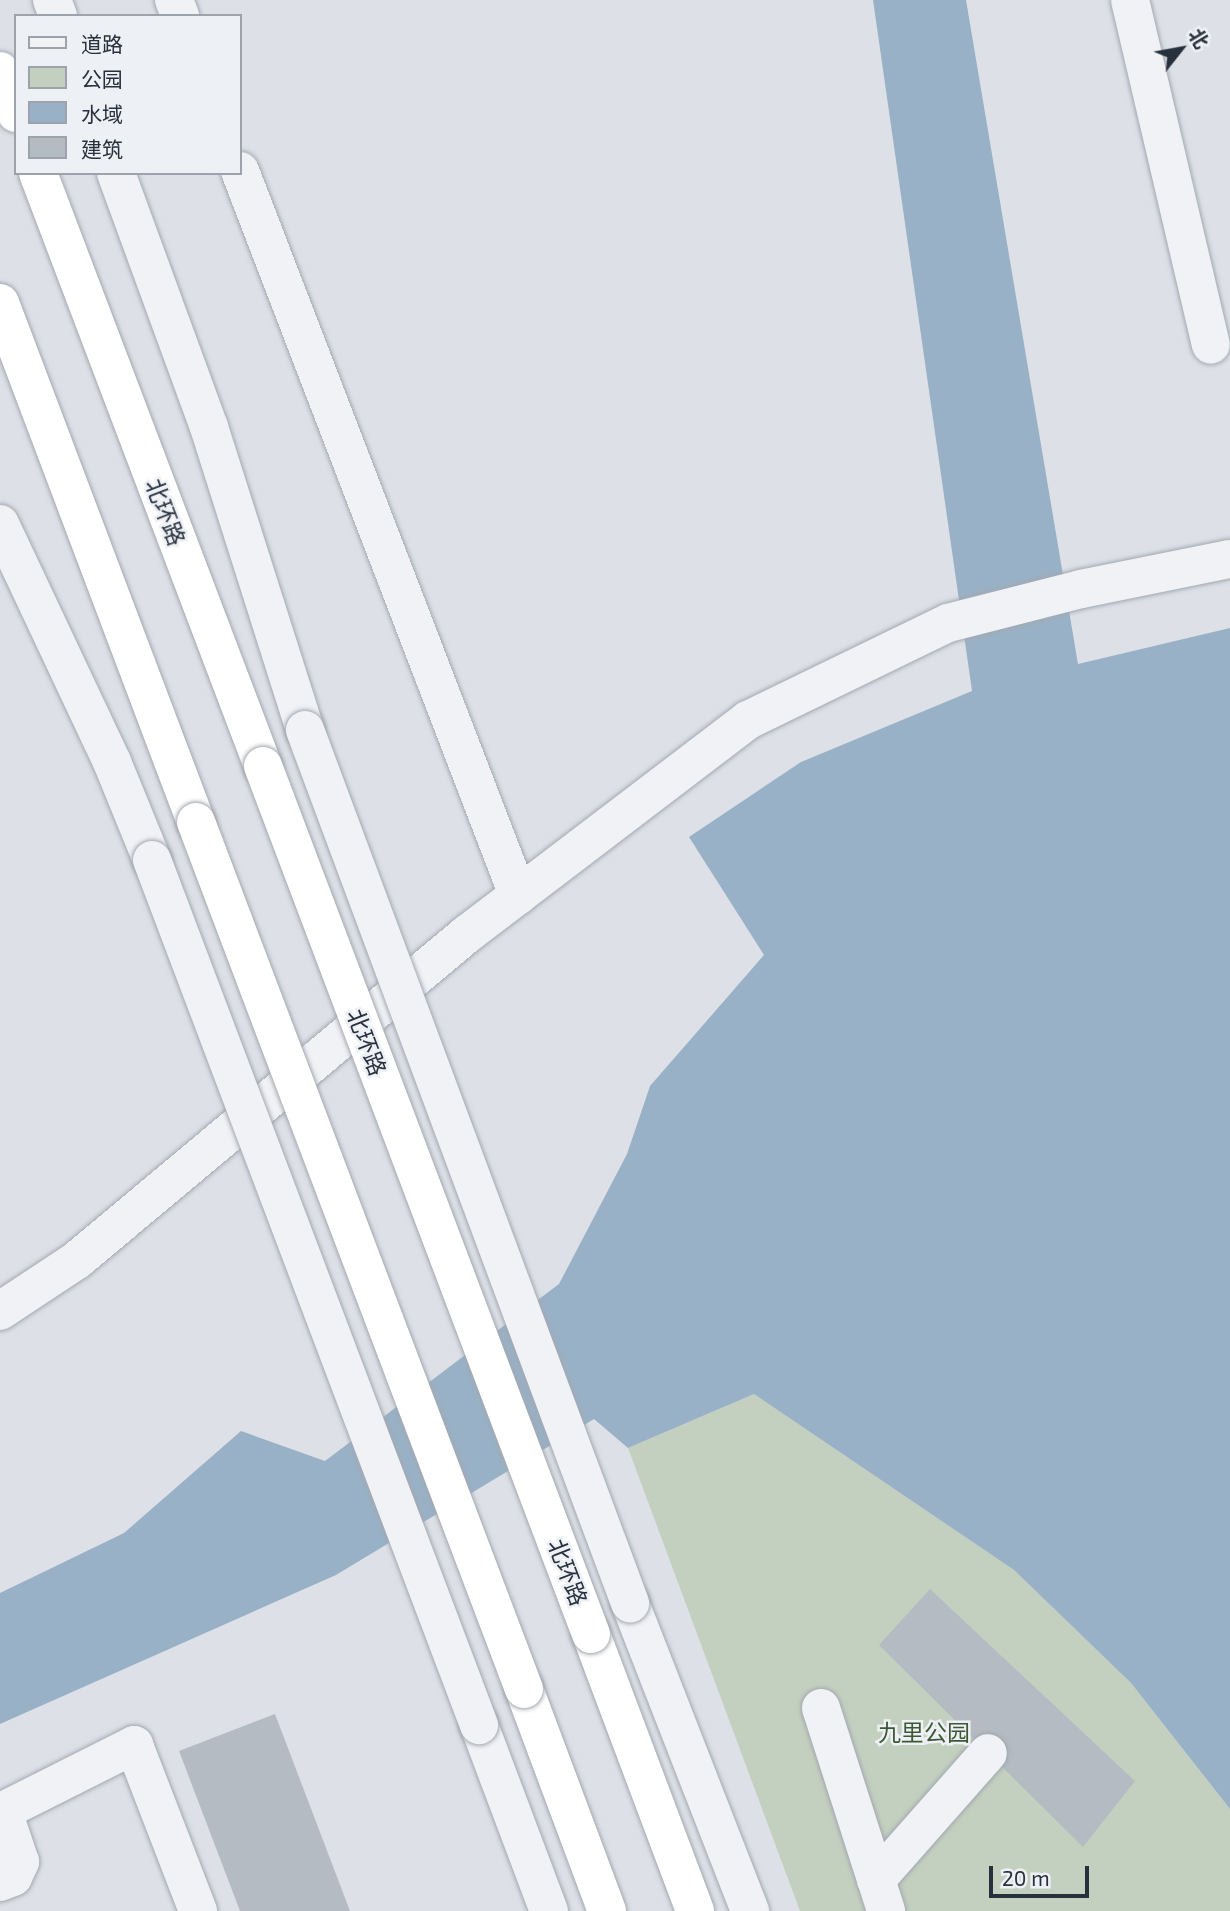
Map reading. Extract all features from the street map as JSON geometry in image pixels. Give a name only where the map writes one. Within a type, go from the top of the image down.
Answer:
[{"type":"highway","points":[[0,71],[14,108]]},
{"type":"highway","name":"北环路","points":[[39,175],[695,1911]]},
{"type":"highway","points":[[0,303],[607,1911]]},
{"type":"street","points":[[1130,0],[1211,345]]},
{"type":"street","name":"北环路","points":[[117,175],[209,427],[305,730],[630,1603],[750,1911]]},
{"type":"street","points":[[242,175],[518,895]]},
{"type":"street","points":[[0,524],[112,762],[152,860],[549,1911]]},
{"type":"street","points":[[0,1311],[78,1260],[518,895],[748,720],[948,623],[1081,589],[1230,559]]},
{"type":"street","points":[[821,1708],[881,1896]]},
{"type":"street","points":[[0,1882],[13,1877],[20,1862],[4,1811],[135,1745],[198,1911]]},
{"type":"street","points":[[881,1896],[988,1753]]},
{"type":"green space","name":"九里公园","points":[[754,1394],[1014,1570],[1131,1683],[1230,1809],[1230,1911],[800,1911],[628,1448]]},
{"type":"water","points":[[873,0],[966,0],[1078,664],[1230,628],[1230,1809],[1131,1683],[1014,1570],[754,1394],[628,1448],[594,1419],[336,1575],[0,1724],[0,1593],[124,1533],[241,1431],[325,1461],[559,1284],[627,1154],[650,1086],[764,955],[689,837],[801,762],[972,691]]},
{"type":"building","points":[[930,1589],[1135,1781],[1083,1847],[879,1645]]},
{"type":"building","points":[[275,1714],[350,1911],[240,1911],[179,1751]]}]
